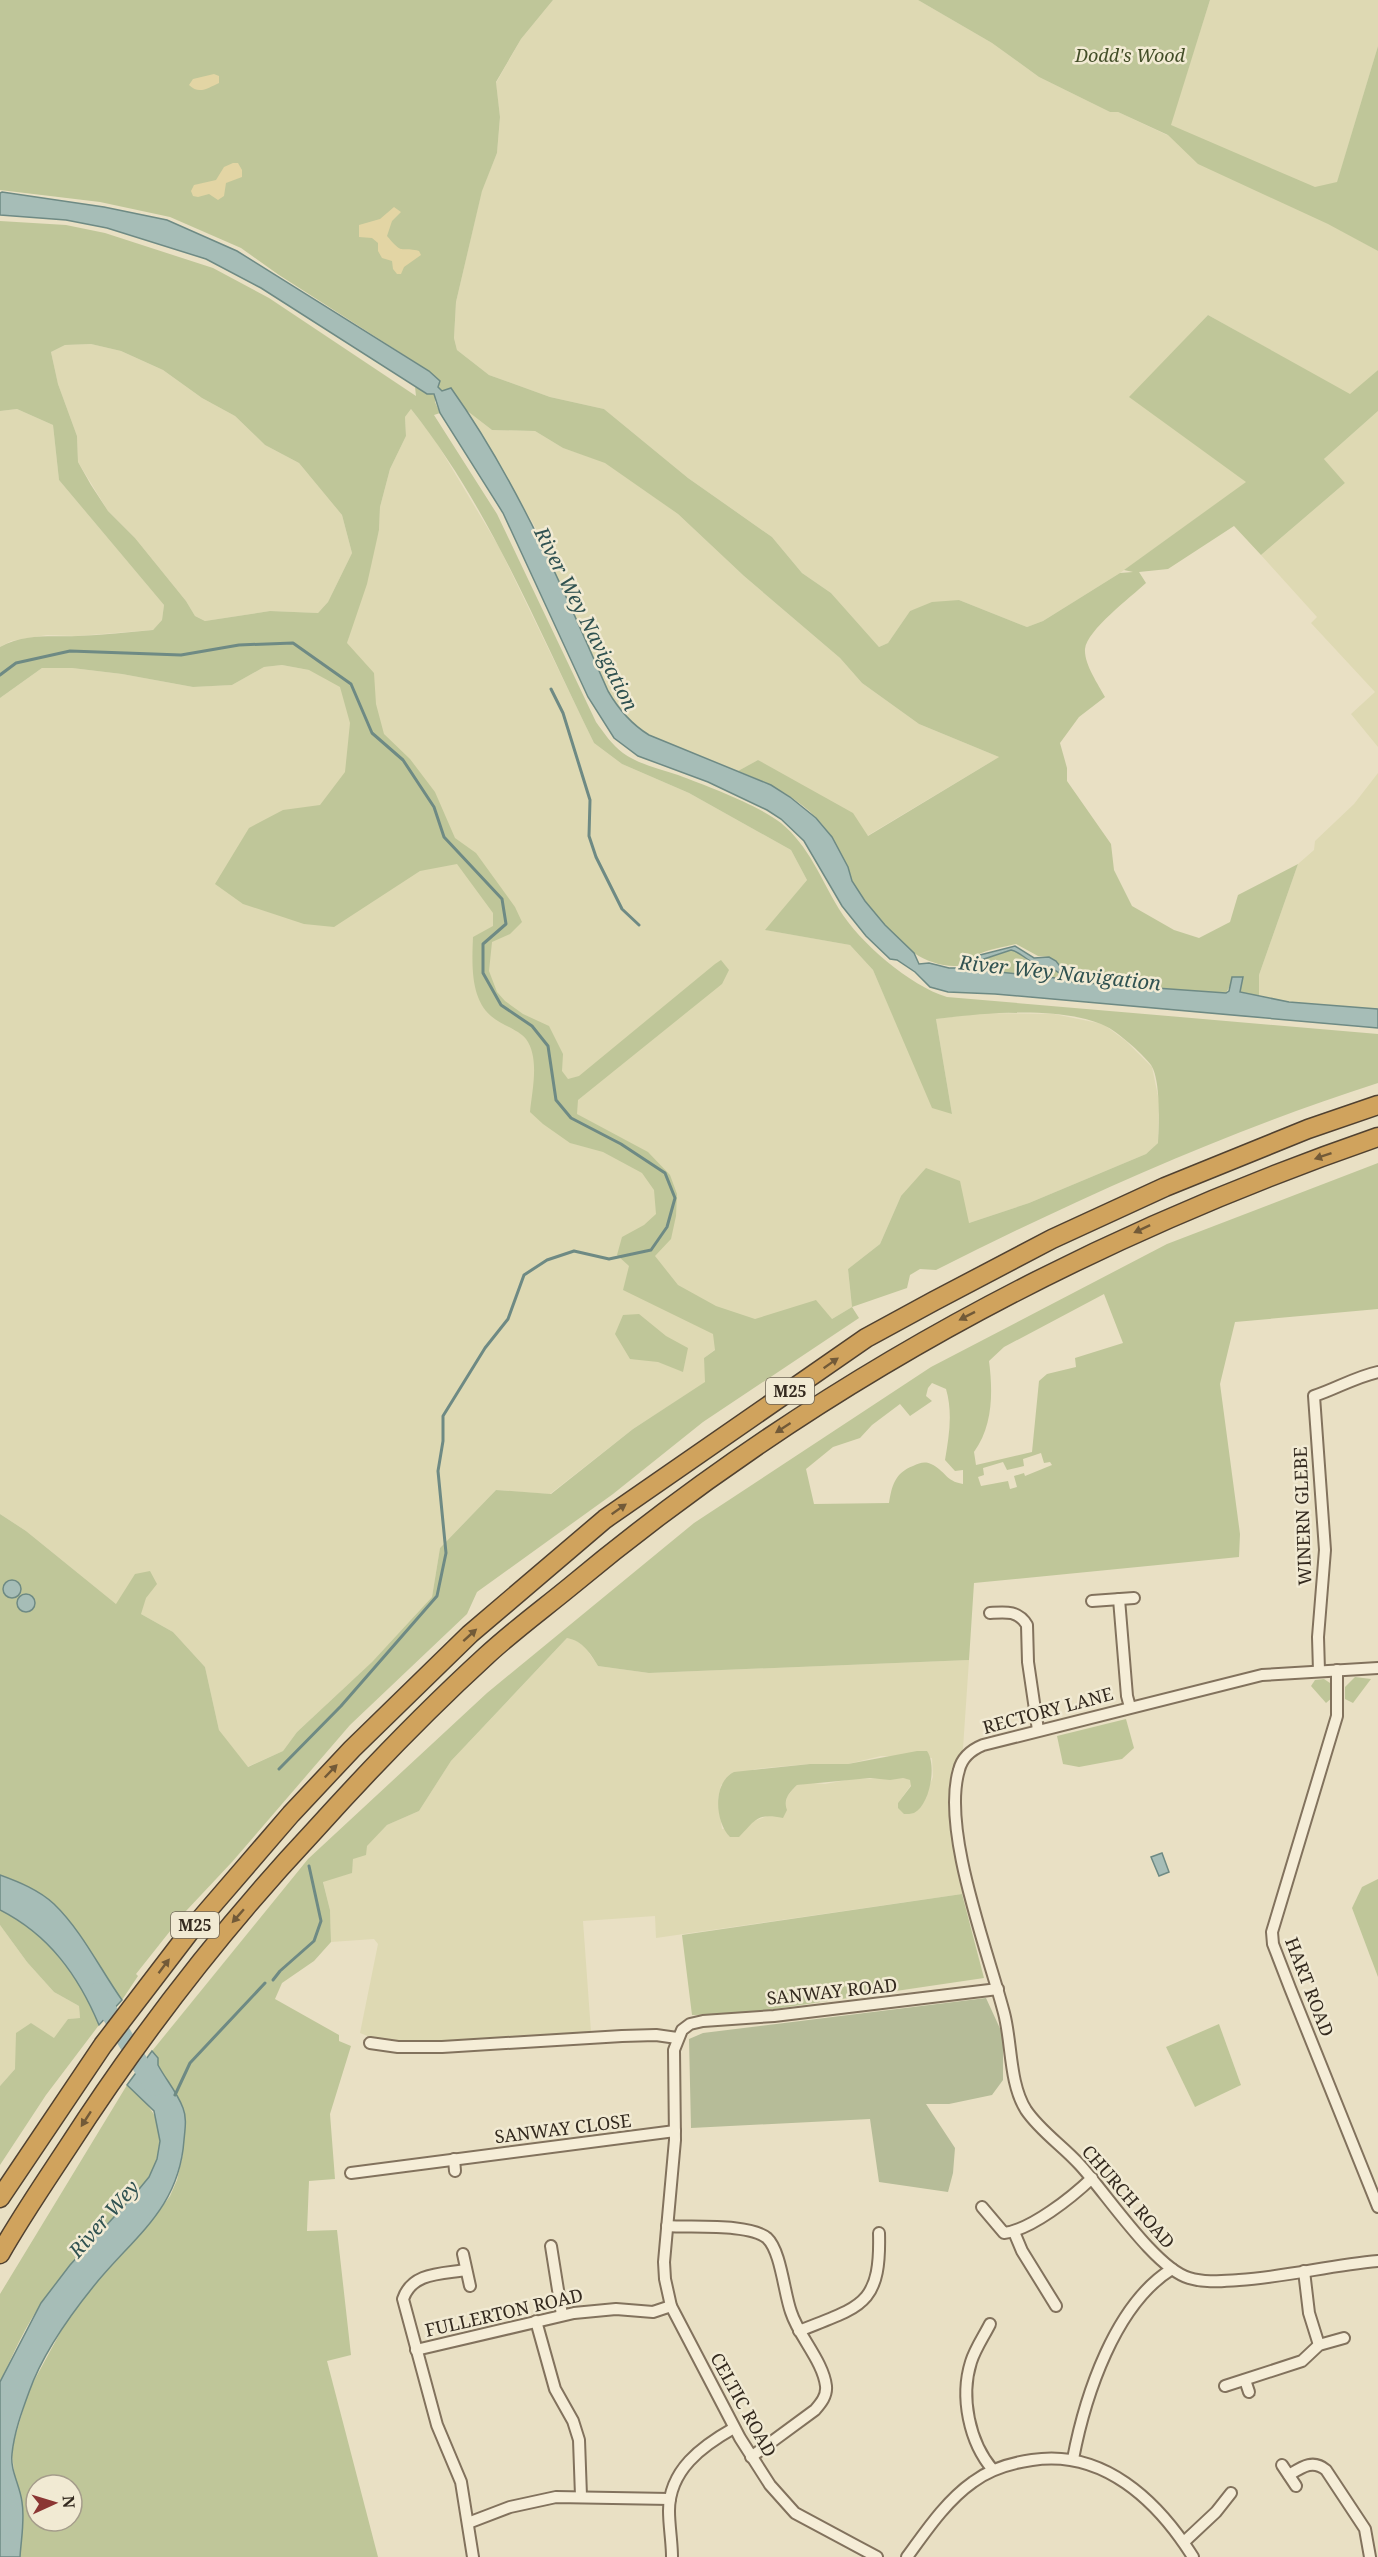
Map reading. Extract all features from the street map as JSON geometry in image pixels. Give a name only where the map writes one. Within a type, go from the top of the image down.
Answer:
[{"type":"highway","name":"M25","points":[[0,2198],[103,2045],[191,1930],[266,1841],[352,1749],[471,1634],[606,1519],[866,1338],[1052,1239],[1124,1206],[1308,1129],[1378,1106]]},
{"type":"highway","name":"M25","points":[[0,2254],[118,2070],[218,1940],[276,1871],[373,1766],[488,1654],[625,1541],[738,1457],[857,1379],[944,1328],[1083,1257],[1177,1213],[1312,1160],[1378,1137]]},
{"type":"street","name":"WINERN GLEBE","points":[[1319,1671],[1318,1637],[1325,1550],[1314,1396],[1332,1390],[1361,1375],[1378,1372]]},
{"type":"street","points":[[1092,1601],[1134,1598]]},
{"type":"street","points":[[1119,1599],[1126,1686],[1130,1707]]},
{"type":"street","points":[[990,1613],[1006,1611],[1018,1615],[1027,1624],[1028,1662],[1038,1730]]},
{"type":"street","name":"RECTORY LANE","points":[[998,1989],[962,1859],[955,1801],[958,1771],[971,1750],[1038,1730],[1262,1675],[1378,1668]]},
{"type":"street","name":"HART ROAD","points":[[1337,1670],[1337,1716],[1272,1932],[1286,1979],[1378,2207]]},
{"type":"street","name":"SANWAY ROAD","points":[[677,2038],[690,2024],[703,2021],[806,2013],[998,1989]]},
{"type":"street","name":"CHURCH ROAD","points":[[998,1989],[1011,2041],[1018,2092],[1026,2109],[1092,2178],[1152,2251],[1172,2269],[1189,2278],[1220,2282],[1378,2262]]},
{"type":"street","points":[[370,2043],[410,2047],[656,2035],[677,2038],[674,2058],[675,2131],[664,2279],[671,2306]]},
{"type":"street","name":"SANWAY CLOSE","points":[[351,2173],[675,2131]]},
{"type":"street","points":[[454,2159],[455,2171]]},
{"type":"street","points":[[982,2207],[1004,2233],[1014,2232],[1060,2204],[1092,2178]]},
{"type":"street","points":[[667,2226],[731,2229],[755,2232],[766,2238],[777,2258],[791,2314],[821,2367],[826,2390],[823,2400],[815,2410],[751,2457]]},
{"type":"street","points":[[1014,2232],[1022,2251],[1056,2306]]},
{"type":"street","points":[[799,2331],[860,2304],[874,2286],[880,2265],[879,2233]]},
{"type":"street","points":[[551,2246],[562,2315]]},
{"type":"street","points":[[463,2254],[470,2286]]},
{"type":"street","points":[[1073,2459],[1078,2430],[1092,2384],[1112,2342],[1133,2307],[1159,2277],[1172,2269]]},
{"type":"street","points":[[416,2350],[403,2299],[407,2288],[413,2282],[426,2277],[466,2270]]},
{"type":"street","points":[[1304,2271],[1309,2313],[1319,2345]]},
{"type":"street","name":"FULLERTON ROAD","points":[[473,2557],[460,2482],[437,2425],[416,2350],[562,2315],[616,2308],[653,2312],[671,2306]]},
{"type":"street","name":"CELTIC ROAD","points":[[671,2306],[734,2428],[770,2485],[795,2513],[877,2557]]},
{"type":"street","points":[[536,2321],[555,2389],[573,2421],[579,2440],[581,2496]]},
{"type":"street","points":[[990,2324],[971,2360],[967,2380],[969,2423],[984,2460],[993,2470]]},
{"type":"street","points":[[1225,2386],[1302,2361],[1319,2345],[1344,2338]]},
{"type":"street","points":[[1245,2380],[1249,2391]]},
{"type":"street","points":[[672,2557],[670,2499],[672,2484],[687,2462],[709,2443],[734,2428]]},
{"type":"street","points":[[907,2557],[950,2503],[972,2482],[993,2470],[1016,2462],[1051,2457],[1073,2459],[1112,2473],[1139,2492],[1184,2542],[1193,2557]]},
{"type":"street","points":[[1289,2475],[1303,2466],[1312,2464],[1320,2465],[1326,2470],[1365,2529],[1370,2557]]},
{"type":"street","points":[[1282,2465],[1296,2486]]},
{"type":"street","points":[[1184,2542],[1216,2512],[1231,2493]]},
{"type":"street","points":[[468,2523],[534,2500],[581,2496],[670,2499]]},
{"type":"shaded area","points":[[553,0],[918,0],[992,43],[1039,77],[1110,112],[1118,112],[1167,135],[1210,0],[1378,0],[1378,46],[1337,183],[1328,223],[1378,251],[1378,370],[1350,395],[1208,315],[1130,397],[1247,482],[1120,573],[1043,621],[1027,627],[959,600],[910,611],[888,643],[879,647],[831,593],[802,573],[772,537],[688,478],[604,409],[550,397],[489,375],[457,350],[454,338],[456,302],[482,190],[497,153],[500,117],[496,83],[521,39]]},
{"type":"shaded area","points":[[91,344],[121,351],[163,370],[202,398],[235,416],[265,445],[299,463],[342,515],[352,553],[328,602],[318,613],[270,611],[205,621],[195,616],[186,601],[135,538],[108,511],[78,462],[77,436],[58,384],[51,352],[65,345]]},
{"type":"shaded area","points":[[17,409],[53,425],[59,480],[164,605],[162,620],[153,630],[77,636],[47,635],[11,641],[0,647],[0,411]]},
{"type":"shaded area","points":[[411,409],[435,440],[499,547],[594,743],[622,764],[689,793],[791,850],[807,880],[766,930],[850,945],[873,970],[897,1025],[952,1114],[936,1019],[981,1013],[1054,1014],[1103,1024],[1126,1041],[1152,1067],[1159,1101],[1158,1143],[1146,1154],[1029,1203],[969,1223],[901,1196],[880,1244],[848,1269],[852,1307],[832,1319],[755,1319],[704,1358],[706,1382],[633,1429],[550,1494],[496,1490],[440,1548],[432,1597],[372,1662],[297,1732],[283,1751],[247,1767],[219,1730],[205,1667],[173,1632],[141,1614],[122,1609],[26,1531],[0,1514],[0,698],[42,668],[72,668],[122,674],[193,687],[232,685],[264,667],[282,665],[309,670],[347,643],[379,530],[380,507],[390,469],[406,436],[405,417]]},
{"type":"shaded area","points":[[466,410],[492,430],[535,431],[563,448],[605,462],[678,514],[744,576],[840,658],[862,683],[919,724],[999,757],[867,836],[758,760],[738,771],[637,728],[608,691],[534,525]]},
{"type":"shaded area","points":[[1378,411],[1378,747],[1351,714],[1375,692],[1311,623],[1317,617],[1261,555],[1345,483],[1324,459]]},
{"type":"shaded area","points":[[1378,773],[1378,1009],[1289,1002],[1259,997],[1259,975],[1298,864],[1314,850],[1315,841],[1354,804]]},
{"type":"shaded area","points":[[567,1638],[574,1639],[585,1647],[598,1666],[649,1673],[969,1660],[962,1763],[956,1787],[970,1895],[962,1894],[656,1938],[655,1916],[583,1921],[591,2032],[417,2042],[375,2039],[360,2033],[378,1944],[374,1939],[331,1942],[330,1910],[323,1881],[351,1873],[353,1859],[387,1825],[419,1811],[451,1761]],"holes":[[[881,1756],[932,1758],[933,1777],[922,1804],[898,1803],[911,1785],[911,1780],[903,1778],[852,1779],[825,1784],[810,1783],[797,1785],[787,1796],[783,1817],[770,1815],[722,1829],[718,1799],[721,1785],[755,1769],[810,1764],[848,1764]]]},
{"type":"shaded area","points":[[0,1925],[27,1962],[54,1992],[79,2006],[80,2018],[68,2019],[54,2039],[31,2023],[15,2069],[0,2086]]},
{"type":"green space","points":[[0,0],[553,0],[521,39],[496,82],[500,117],[497,153],[482,191],[456,302],[454,338],[457,350],[489,375],[550,397],[604,409],[688,478],[772,537],[802,573],[831,593],[879,647],[888,643],[910,611],[932,602],[959,600],[1027,627],[1043,621],[1120,573],[1133,572],[1124,570],[1246,482],[1129,397],[1208,315],[1350,394],[1378,370],[1378,411],[1324,459],[1345,483],[1261,555],[1234,526],[1168,569],[1139,572],[1146,583],[1101,623],[1085,649],[1089,667],[1105,697],[1079,717],[1060,743],[1067,768],[1067,781],[1111,844],[1114,870],[1132,906],[1174,930],[1199,938],[1230,922],[1238,895],[1298,864],[1259,975],[1259,997],[1240,992],[1242,977],[1231,984],[1226,993],[1071,982],[1049,957],[1038,956],[1016,944],[986,951],[957,966],[946,966],[929,961],[906,947],[879,920],[856,890],[836,844],[814,815],[784,793],[738,771],[758,760],[853,813],[868,836],[999,757],[919,724],[862,683],[840,658],[744,576],[678,514],[605,463],[563,448],[535,431],[492,430],[466,410],[451,388],[442,391],[438,387],[440,381],[429,371],[241,248],[170,217],[100,202],[0,190]]},
{"type":"green space","name":"Dodd's Wood","points":[[918,0],[1210,0],[1171,125],[1315,187],[1337,182],[1378,46],[1378,251],[1328,224],[1198,164],[1168,135],[1118,112],[1110,112],[1039,77],[992,43]]},
{"type":"green space","points":[[0,221],[66,225],[105,233],[213,268],[269,298],[416,396],[415,387],[436,396],[435,402],[440,413],[434,415],[497,514],[596,722],[608,739],[619,750],[635,760],[731,796],[781,823],[807,852],[839,909],[859,935],[887,961],[917,983],[947,997],[1378,1034],[1378,1083],[1264,1123],[1153,1168],[1044,1217],[936,1270],[920,1269],[910,1275],[907,1288],[852,1307],[859,1318],[703,1422],[613,1494],[477,1592],[467,1614],[350,1725],[232,1862],[186,1911],[136,1974],[138,1976],[122,2000],[82,1938],[54,1904],[35,1891],[0,1875],[0,1514],[26,1531],[116,1604],[135,1574],[150,1571],[157,1584],[146,1598],[141,1614],[173,1632],[205,1667],[219,1730],[248,1767],[283,1751],[297,1732],[372,1662],[432,1597],[440,1548],[496,1490],[551,1494],[633,1429],[705,1382],[704,1358],[715,1350],[713,1334],[623,1290],[629,1266],[617,1255],[622,1237],[644,1225],[656,1214],[654,1190],[642,1173],[603,1152],[570,1143],[530,1112],[534,1065],[530,1047],[523,1036],[495,1019],[484,1009],[474,980],[473,937],[493,926],[493,913],[457,864],[420,871],[334,927],[304,924],[243,904],[215,884],[249,828],[283,810],[320,805],[345,772],[350,723],[340,687],[309,670],[282,665],[264,667],[232,685],[193,687],[122,674],[72,668],[42,668],[0,698],[0,647],[28,638],[153,630],[162,620],[164,605],[59,480],[53,425],[17,409],[0,411]],"holes":[[[91,344],[121,351],[163,370],[202,398],[235,416],[265,445],[299,463],[342,515],[352,553],[328,602],[318,613],[270,611],[205,621],[195,616],[186,601],[135,538],[108,511],[78,462],[77,436],[58,384],[51,352],[65,345]],[[411,409],[439,447],[489,528],[594,743],[622,764],[689,793],[791,850],[807,880],[765,930],[850,945],[873,970],[932,1108],[952,1114],[936,1019],[1020,1013],[1083,1018],[1101,1024],[1121,1036],[1151,1065],[1159,1102],[1158,1143],[1146,1154],[1029,1203],[969,1223],[960,1181],[926,1168],[901,1196],[880,1244],[848,1269],[852,1307],[832,1319],[816,1300],[755,1319],[716,1306],[678,1285],[655,1256],[671,1239],[676,1216],[677,1194],[670,1175],[648,1152],[577,1114],[578,1100],[722,984],[729,970],[721,960],[579,1076],[568,1079],[562,1071],[563,1054],[549,1026],[523,1014],[497,992],[489,971],[492,942],[510,934],[522,922],[515,907],[476,853],[455,838],[435,792],[410,759],[384,734],[376,704],[374,673],[347,643],[367,584],[379,530],[380,507],[390,469],[406,436],[405,417]]]},
{"type":"green space","points":[[1011,950],[1033,963],[1056,971],[1065,979],[970,969],[981,960]]},
{"type":"green space","points":[[1378,1163],[1378,1309],[1235,1322],[1220,1384],[1240,1534],[1239,1557],[974,1583],[969,1660],[649,1673],[598,1666],[582,1645],[567,1638],[451,1761],[419,1811],[387,1825],[367,1846],[366,1855],[353,1859],[352,1873],[323,1882],[330,1910],[331,1942],[314,1961],[282,1983],[275,1999],[339,2035],[339,2041],[351,2046],[330,2114],[335,2179],[309,2181],[307,2231],[337,2230],[351,2355],[327,2361],[378,2557],[20,2557],[22,2501],[15,2478],[12,2455],[29,2390],[66,2322],[91,2289],[147,2227],[170,2196],[177,2180],[183,2154],[183,2109],[158,2065],[158,2058],[152,2051],[308,1859],[487,1693],[694,1523],[931,1367],[1167,1244]],"holes":[[[1104,1294],[1123,1343],[1075,1358],[1076,1367],[1047,1374],[1039,1381],[1032,1452],[976,1465],[974,1452],[985,1431],[990,1408],[989,1361],[1004,1347]],[[932,1383],[946,1389],[950,1416],[945,1460],[955,1471],[963,1470],[963,1484],[953,1481],[931,1464],[922,1463],[907,1469],[898,1476],[893,1485],[889,1503],[814,1504],[806,1469],[833,1447],[860,1438],[872,1425],[900,1404],[910,1416],[932,1401],[926,1396]],[[1041,1453],[1044,1463],[1050,1462],[1052,1465],[1025,1476],[1024,1473],[1014,1476],[1017,1487],[1010,1489],[1008,1481],[981,1486],[978,1477],[984,1475],[983,1468],[1003,1462],[1007,1470],[1024,1466],[1023,1459]]]},
{"type":"green space","points":[[639,1314],[666,1336],[688,1348],[683,1372],[658,1362],[630,1359],[615,1334],[623,1315]]},
{"type":"green space","points":[[1355,1677],[1371,1679],[1353,1703],[1345,1699],[1345,1687]]},
{"type":"green space","points":[[1324,1679],[1333,1685],[1333,1697],[1326,1703],[1311,1686],[1315,1680]]},
{"type":"green space","points":[[1126,1719],[1134,1748],[1122,1759],[1079,1767],[1063,1764],[1057,1736]]},
{"type":"green space","points":[[927,1751],[932,1775],[928,1794],[920,1809],[914,1813],[904,1814],[898,1808],[898,1803],[911,1786],[910,1780],[870,1778],[797,1785],[788,1796],[787,1810],[783,1818],[767,1816],[757,1819],[739,1837],[730,1837],[721,1822],[719,1793],[727,1777],[734,1772],[810,1764],[848,1764]]},
{"type":"green space","points":[[1378,1879],[1378,1977],[1352,1908],[1362,1887]]},
{"type":"green space","points":[[962,1894],[984,1978],[740,2014],[692,2015],[682,1935]]},
{"type":"green space","points":[[0,1910],[33,1931],[60,1958],[82,1990],[99,2025],[46,2095],[0,2165],[0,2086],[15,2069],[16,2033],[31,2023],[54,2038],[68,2019],[80,2018],[79,2006],[54,1992],[27,1962],[0,1925]]},
{"type":"green space","points":[[986,1998],[1003,2035],[1003,2080],[992,2095],[949,2104],[926,2104],[955,2148],[953,2173],[948,2192],[879,2182],[870,2119],[691,2128],[689,2039],[703,2033]]},
{"type":"green space","points":[[1219,2024],[1241,2085],[1195,2107],[1166,2047]]},
{"type":"green space","points":[[127,2085],[151,2109],[158,2123],[160,2141],[157,2158],[150,2175],[126,2208],[71,2265],[43,2301],[25,2330],[0,2382],[0,2294]]},
{"type":"sand","points":[[214,74],[219,76],[219,83],[211,87],[196,90],[189,85],[193,79]]},
{"type":"sand","points":[[238,163],[242,170],[242,177],[226,183],[224,196],[218,200],[209,194],[193,196],[191,191],[194,185],[216,180],[224,167]]},
{"type":"sand","points":[[394,207],[401,212],[392,221],[387,236],[399,248],[419,251],[421,255],[404,267],[401,274],[397,274],[393,269],[392,261],[382,258],[378,251],[378,243],[372,238],[359,237],[359,225],[380,219]]},
{"type":"water","name":"River Wey Navigation","points":[[0,193],[104,207],[167,220],[237,251],[429,371],[440,381],[438,387],[442,391],[451,388],[497,460],[518,498],[556,574],[608,691],[621,710],[649,735],[771,785],[816,818],[832,837],[848,867],[852,881],[865,901],[885,925],[914,953],[919,964],[929,963],[949,968],[962,968],[980,955],[1015,946],[1034,958],[1049,957],[1056,961],[1072,982],[1226,993],[1229,991],[1232,977],[1243,977],[1240,992],[1289,1002],[1378,1009],[1378,1028],[995,994],[948,992],[930,987],[915,972],[897,960],[890,959],[866,936],[842,906],[804,841],[781,819],[708,782],[638,756],[614,738],[588,697],[503,513],[440,413],[434,394],[427,394],[261,288],[206,259],[107,228],[66,220],[0,215]],"holes":[[[1011,950],[1032,962],[1053,969],[1065,979],[970,969],[981,960]]]},
{"type":"water","points":[[8,1580],[16,1580],[21,1585],[19,1596],[8,1598],[3,1593],[3,1585]]},
{"type":"water","points":[[22,1594],[30,1594],[35,1599],[33,1610],[22,1612],[17,1607],[17,1599]]},
{"type":"water","points":[[1162,1853],[1169,1872],[1159,1876],[1151,1857]]},
{"type":"water","points":[[0,1875],[28,1887],[54,1904],[90,1950],[122,2000],[99,2025],[82,1989],[60,1958],[33,1931],[0,1910]]},
{"type":"water","points":[[152,2051],[158,2058],[158,2065],[178,2097],[184,2112],[185,2128],[180,2164],[164,2204],[74,2311],[56,2337],[34,2378],[19,2422],[12,2454],[12,2466],[23,2509],[20,2557],[0,2557],[0,2382],[41,2303],[70,2265],[149,2177],[157,2159],[160,2141],[154,2111],[127,2085]]},
{"type":"waterway","points":[[0,675],[16,663],[70,651],[181,655],[239,645],[293,643],[351,684],[372,733],[403,760],[434,807],[444,837],[502,899],[506,924],[483,944],[483,973],[501,1005],[532,1026],[548,1046],[556,1100],[571,1118],[621,1144],[665,1173],[675,1198],[667,1227],[651,1250],[609,1259],[574,1251],[547,1260],[524,1275],[508,1319],[485,1348],[443,1416],[443,1441],[438,1471],[446,1553],[437,1596],[341,1706],[279,1769]]},
{"type":"waterway","points":[[551,689],[563,713],[590,800],[589,836],[596,857],[622,909],[639,925]]},
{"type":"waterway","points":[[273,1980],[314,1941],[321,1921],[309,1866]]},
{"type":"waterway","points":[[175,2095],[190,2063],[265,1983]]},
{"type":"waterway","name":"River Wey","points":[[97,1992],[154,2087]]}]
